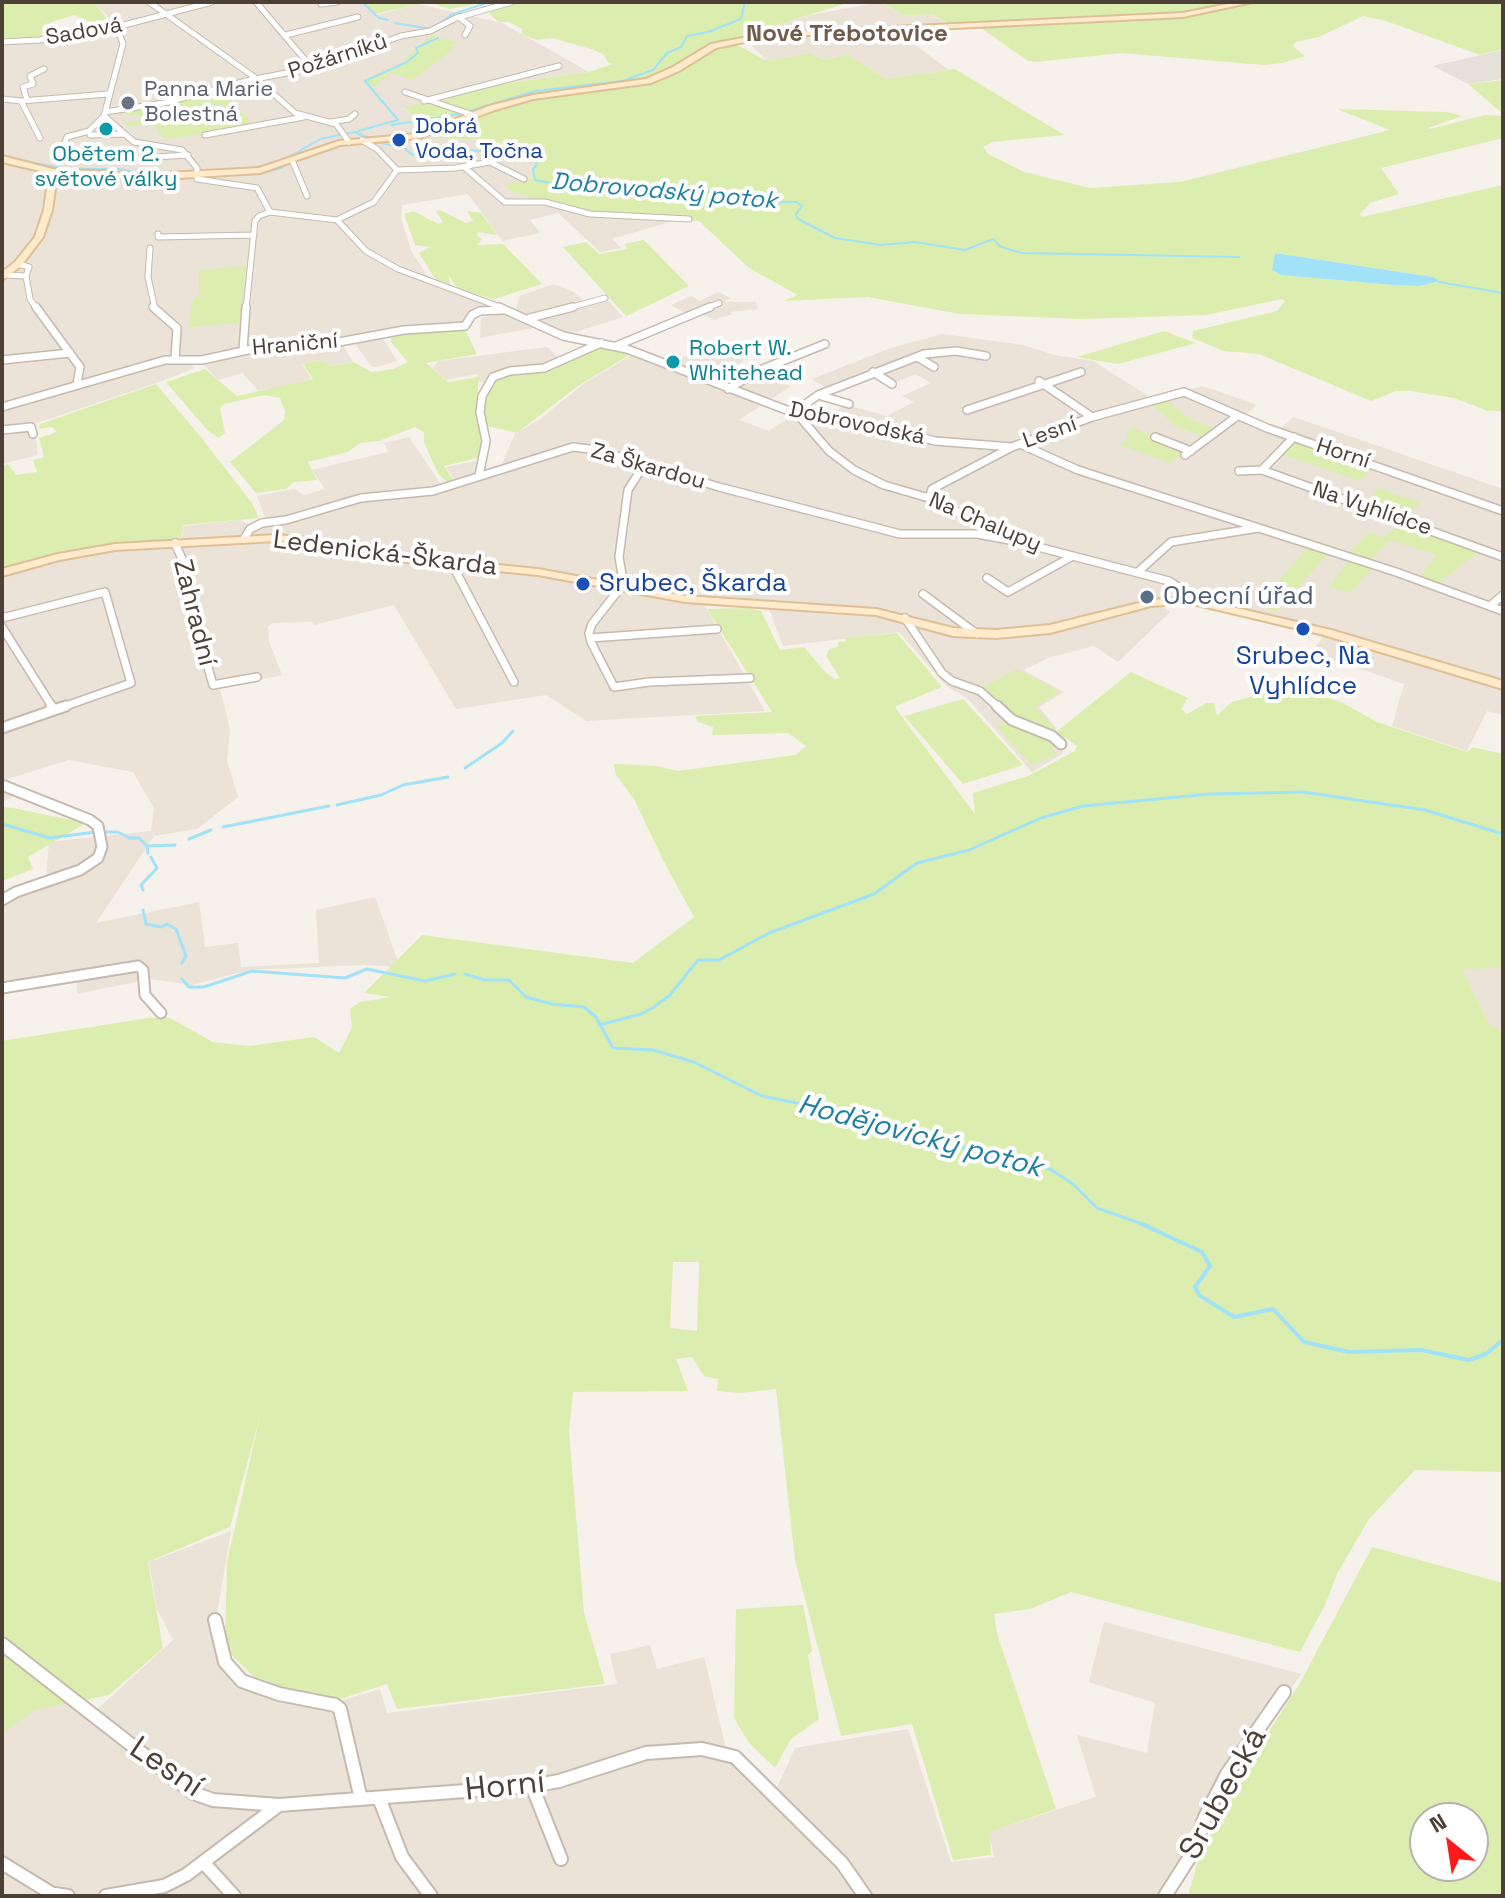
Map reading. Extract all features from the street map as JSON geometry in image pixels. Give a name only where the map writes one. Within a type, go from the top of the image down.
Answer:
[{"type":"street","points":[[149,2],[257,79],[295,113],[331,122],[349,119],[355,114]]},
{"type":"street","name":"Sadová","points":[[2,42],[39,40],[117,27],[212,2]]},
{"type":"street","points":[[256,2],[312,68]]},
{"type":"street","points":[[321,4],[337,2]]},
{"type":"street","name":"Požárníků","points":[[104,114],[312,68],[401,36],[430,31],[457,18],[512,2]]},
{"type":"street","points":[[2,159],[53,172],[146,177],[197,177],[260,170],[278,166],[345,137],[364,140],[417,136],[473,115],[544,95],[648,81],[676,69],[714,46],[768,35],[1183,15],[1249,2]]},
{"type":"street","points":[[286,35],[358,17]]},
{"type":"street","points":[[457,18],[470,26],[465,35]]},
{"type":"street","points":[[63,148],[67,137],[89,131],[104,114],[123,44],[117,27]]},
{"type":"street","points":[[424,101],[559,66]]},
{"type":"street","points":[[40,138],[24,101],[23,87],[33,84],[30,76],[44,69]]},
{"type":"street","points":[[405,92],[424,101],[473,115]]},
{"type":"street","points":[[2,99],[24,101],[108,94]]},
{"type":"street","points":[[104,114],[134,142],[176,147],[188,155],[197,168],[197,177]]},
{"type":"street","points":[[205,135],[304,117]]},
{"type":"street","points":[[331,122],[345,137]]},
{"type":"street","points":[[89,131],[90,135],[124,134]]},
{"type":"street","points":[[364,140],[397,170],[464,167],[490,162],[524,179]]},
{"type":"street","points":[[106,160],[188,155]]},
{"type":"street","points":[[290,161],[307,196]]},
{"type":"street","points":[[464,167],[505,202],[545,202],[590,214],[689,219]]},
{"type":"street","points":[[243,350],[243,313],[255,221],[270,212],[337,220],[374,202],[397,170]]},
{"type":"street","points":[[4,276],[18,264],[39,237],[47,214],[53,172]]},
{"type":"street","points":[[197,177],[254,187],[270,212]]},
{"type":"street","name":"Dobrovodská","points":[[337,220],[373,256],[436,286],[530,318],[563,336],[615,346],[795,413],[885,428],[926,440],[1016,446],[1078,470],[1396,572],[1503,611]]},
{"type":"street","points":[[158,234],[158,237],[254,235]]},
{"type":"street","points":[[150,248],[148,277],[152,306],[177,328],[175,359]]},
{"type":"street","points":[[18,264],[29,267],[26,276],[30,299],[80,367],[77,384]]},
{"type":"street","points":[[4,276],[26,276]]},
{"type":"street","points":[[530,318],[605,298]]},
{"type":"street","points":[[615,346],[719,303]]},
{"type":"street","name":"Hraniční","points":[[2,407],[175,359],[202,360],[243,350],[339,342],[404,330],[465,326],[472,315],[480,311],[509,310]]},
{"type":"street","points":[[479,476],[486,441],[480,412],[486,385],[500,374],[544,368],[601,343]]},
{"type":"street","points":[[728,389],[760,370],[825,344]]},
{"type":"street","points":[[795,413],[818,395],[917,357],[941,350],[986,356]]},
{"type":"street","points":[[2,360],[70,353]]},
{"type":"street","points":[[917,357],[934,367]]},
{"type":"street","points":[[873,372],[892,384]]},
{"type":"street","points":[[967,410],[1040,382],[1081,372]]},
{"type":"street","points":[[1040,382],[1092,417]]},
{"type":"street","name":"Lesní","points":[[929,498],[932,489],[1016,446],[1092,417],[1184,392]]},
{"type":"street","name":"Horní","points":[[1184,392],[1236,417],[1503,511]]},
{"type":"street","points":[[818,395],[849,404]]},
{"type":"street","points":[[987,395],[994,401]]},
{"type":"street","name":"Na Chalupy","points":[[795,413],[829,451],[854,470],[884,485],[929,498],[1015,541],[1169,581],[1183,590],[1189,600]]},
{"type":"street","points":[[1155,437],[1188,453],[1236,417]]},
{"type":"street","points":[[2,430],[31,427],[33,434]]},
{"type":"street","points":[[1262,470],[1294,437]]},
{"type":"street","name":"Za Škardou","points":[[244,539],[250,529],[262,523],[286,520],[361,498],[417,494],[573,447],[645,463],[719,487],[900,534],[977,534],[1015,541]]},
{"type":"street","points":[[645,463],[628,490],[619,557],[623,580],[621,587],[592,624],[590,638],[610,688],[739,674],[750,678]]},
{"type":"street","name":"Na Vyhlídce","points":[[1239,471],[1262,470],[1503,557]]},
{"type":"street","points":[[1138,572],[1171,542],[1258,528]]},
{"type":"street","name":"Ledenická-Škarda","points":[[2,573],[83,552],[175,543],[288,538],[337,552],[453,566],[538,572],[685,599],[839,608],[905,618],[953,632],[977,634],[1050,629],[1151,603],[1189,600],[1327,632],[1503,685]]},
{"type":"street","name":"Zahradní","points":[[175,543],[189,575],[189,600],[213,685],[257,677]]},
{"type":"street","points":[[987,578],[1008,592],[1071,557]]},
{"type":"street","points":[[453,566],[514,682]]},
{"type":"street","points":[[2,618],[105,592],[131,683],[2,728]]},
{"type":"street","points":[[923,594],[977,634]]},
{"type":"street","points":[[1490,606],[1503,595]]},
{"type":"street","points":[[905,618],[942,673],[952,681],[986,694],[1012,720],[1052,736],[1061,744]]},
{"type":"street","points":[[2,627],[54,710]]},
{"type":"street","points":[[590,638],[717,629]]},
{"type":"street","points":[[2,785],[90,820],[100,832],[102,847],[98,858],[80,870],[16,892],[2,900]]},
{"type":"street","points":[[2,988],[138,966],[143,970],[149,1002],[161,1013]]},
{"type":"street","points":[[215,1620],[225,1662],[242,1681],[279,1694],[335,1705],[340,1709],[361,1799]]},
{"type":"street","name":"Lesní","points":[[2,1644],[193,1793],[213,1800],[279,1805]]},
{"type":"street","name":"Srubecká","points":[[1165,1896],[1193,1852],[1205,1817],[1227,1774],[1284,1692]]},
{"type":"street","name":"Horní","points":[[279,1805],[532,1786],[559,1781],[646,1753],[702,1749],[718,1751],[735,1757],[842,1863],[865,1896]]},
{"type":"street","points":[[532,1786],[561,1859]]},
{"type":"street","points":[[379,1798],[402,1857],[431,1896]]},
{"type":"street","points":[[106,1896],[164,1886],[203,1862],[279,1805]]},
{"type":"street","points":[[203,1862],[234,1896]]},
{"type":"street","points":[[2,1863],[60,1895]]},
{"type":"shaded area","points":[[94,2],[359,2],[377,15],[418,4],[502,23],[589,72],[506,83],[404,108],[430,134],[451,139],[483,140],[482,149],[527,154],[537,159],[530,179],[505,186],[510,191],[547,201],[673,221],[612,239],[621,248],[600,252],[558,213],[530,220],[540,233],[502,241],[468,194],[402,205],[401,218],[411,251],[427,275],[444,286],[496,301],[464,328],[382,337],[397,361],[377,367],[372,367],[355,344],[342,344],[353,362],[329,366],[325,361],[302,364],[311,379],[273,389],[258,390],[242,373],[218,380],[201,361],[190,363],[195,368],[34,424],[38,455],[2,464],[2,40],[22,43],[106,29],[100,22],[109,21],[109,18]]},
{"type":"shaded area","points":[[875,3],[904,16],[930,14],[947,23],[775,33],[767,28],[811,15]]},
{"type":"shaded area","points":[[894,29],[949,70],[886,79],[847,54],[824,60],[810,53],[767,61],[747,41],[781,35]]},
{"type":"shaded area","points":[[1503,50],[1503,79],[1468,84],[1433,66]]},
{"type":"shaded area","points":[[553,284],[574,292],[586,303],[605,297],[623,317],[560,337],[538,327],[480,338],[481,318],[515,311],[520,296]]},
{"type":"shaded area","points":[[718,292],[731,298],[724,302],[756,302],[758,309],[730,312],[732,314],[714,320],[699,312],[691,316],[671,305],[691,296],[700,301]]},
{"type":"shaded area","points":[[943,334],[1023,345],[1054,355],[1093,361],[1153,399],[1203,386],[1257,405],[1243,417],[1277,431],[1294,417],[1503,489],[1503,715],[1487,711],[1467,751],[1392,726],[1404,684],[1312,652],[1325,634],[1195,603],[1170,603],[1161,605],[1170,612],[1118,662],[1094,646],[1051,657],[1023,670],[1064,692],[1039,707],[1057,729],[1052,732],[1064,742],[1062,754],[1032,772],[968,699],[945,685],[899,632],[783,646],[769,609],[705,606],[765,711],[586,721],[546,695],[456,709],[394,605],[314,625],[312,622],[273,623],[268,626],[269,641],[282,675],[220,689],[230,730],[227,761],[238,797],[197,829],[154,836],[96,923],[199,902],[205,947],[238,943],[241,967],[319,963],[316,910],[375,897],[400,967],[365,965],[249,970],[192,985],[149,979],[77,994],[77,979],[2,990],[2,896],[46,879],[49,842],[151,831],[154,808],[133,772],[69,760],[7,779],[24,791],[2,802],[2,573],[60,555],[181,542],[184,526],[240,520],[248,524],[266,520],[257,496],[294,489],[304,495],[325,489],[312,470],[388,452],[384,443],[409,437],[442,486],[456,482],[446,467],[486,459],[484,473],[500,468],[515,434],[540,419],[585,383],[637,352],[671,364],[711,342],[727,345],[744,361],[710,380],[730,388],[752,375],[791,386],[739,420],[769,431],[793,415],[822,418],[847,405],[887,416],[914,402],[902,396],[931,383],[915,374],[890,385],[872,374],[831,391],[812,379],[891,348]]},
{"type":"shaded area","points":[[547,347],[564,362],[489,383],[480,382],[477,374],[446,380],[433,368],[438,361]]},
{"type":"shaded area","points":[[1461,968],[1503,968],[1503,1032],[1489,1024]]},
{"type":"shaded area","points":[[231,1531],[216,1620],[226,1661],[243,1680],[280,1692],[340,1701],[380,1689],[387,1713],[617,1684],[610,1654],[650,1645],[657,1669],[704,1657],[726,1748],[734,1750],[774,1794],[795,1748],[908,1729],[951,1862],[994,1857],[989,1832],[1096,1797],[1077,1735],[1147,1753],[1155,1703],[1089,1682],[1104,1622],[1301,1674],[1230,1776],[1168,1896],[2,1896],[2,1727],[61,1688],[93,1713],[173,1640],[157,1609],[149,1562]]},
{"type":"green space","points":[[2,2],[94,2],[112,25],[108,21],[93,23],[74,15],[43,25],[42,31],[49,38],[2,40]]},
{"type":"green space","points":[[361,2],[428,2],[375,14]]},
{"type":"green space","points":[[428,2],[479,2],[480,3],[450,9]]},
{"type":"green space","points":[[515,2],[850,2],[768,28],[775,33],[730,41],[767,61],[810,53],[824,60],[847,54],[886,79],[955,69],[1064,135],[992,142],[983,147],[988,154],[1024,172],[1090,188],[1180,182],[1390,130],[1337,109],[1447,112],[1462,116],[1430,129],[1485,115],[1503,116],[1503,138],[1381,168],[1399,194],[1370,203],[1360,214],[1362,217],[1503,185],[1503,411],[1488,411],[1454,398],[1411,391],[1396,391],[1371,401],[1259,354],[1224,351],[1192,338],[1193,331],[1277,311],[1285,301],[1282,299],[1206,315],[1081,319],[960,314],[868,297],[783,301],[798,295],[749,268],[699,221],[603,215],[510,191],[504,185],[530,179],[536,159],[510,152],[483,150],[482,140],[451,139],[430,134],[404,107],[506,83],[589,72],[613,64],[603,54],[591,49],[552,38],[537,40],[526,36],[522,34],[522,29],[509,22],[499,22],[489,14]],"holes":[[[1275,253],[1433,277],[1440,281],[1420,286],[1393,285],[1281,275],[1272,270]]]},
{"type":"green space","points":[[869,2],[1503,2],[1503,49],[1480,55],[1386,21],[1363,16],[1319,37],[1296,42],[1293,46],[1305,56],[1282,63],[1264,65],[1121,53],[1036,62],[1028,61],[978,26],[1036,23],[1038,19],[948,23],[931,14],[904,16],[884,4]]},
{"type":"green space","points":[[434,32],[435,38],[456,41],[451,46],[456,47],[412,80],[392,73],[372,88],[362,80],[406,62],[404,60]]},
{"type":"green space","points":[[1503,80],[1503,114],[1468,84]]},
{"type":"green space","points":[[220,89],[252,124],[235,130],[164,139],[152,122],[128,127],[124,123],[141,119],[142,116],[117,114]]},
{"type":"green space","points":[[440,210],[466,223],[473,221],[467,211],[481,213],[497,235],[478,232],[477,236],[482,239],[477,245],[503,244],[542,284],[494,299],[459,290],[448,275],[451,287],[436,280],[419,253],[430,247],[415,245],[404,214],[413,211],[438,224],[443,223],[436,211]]},
{"type":"green space","points":[[644,240],[689,286],[626,316],[563,247],[586,242],[599,254],[628,249],[624,244]]},
{"type":"green space","points":[[246,266],[240,323],[188,327],[193,299],[199,295],[199,270]]},
{"type":"green space","points":[[464,328],[477,354],[426,363],[448,382],[479,377],[476,412],[482,437],[481,457],[444,466],[455,482],[450,484],[438,474],[424,442],[424,432],[415,427],[379,441],[360,443],[348,452],[308,462],[317,480],[294,482],[286,489],[256,493],[230,462],[284,420],[285,411],[280,398],[264,395],[224,404],[220,408],[225,433],[219,438],[207,430],[166,382],[205,369],[237,396],[313,379],[303,364],[317,361],[325,361],[330,366],[353,362],[372,372],[393,369],[408,362],[391,342],[392,336]]},
{"type":"green space","points":[[1164,331],[1196,343],[1118,364],[1077,357]]},
{"type":"green space","points":[[599,346],[631,354],[578,386],[517,433],[487,426],[483,412],[485,390],[494,380],[512,373],[540,370]]},
{"type":"green space","points":[[156,384],[252,503],[259,518],[184,525],[181,538],[90,547],[2,568],[2,466],[8,464],[16,475],[37,472],[33,460],[44,457],[39,438],[57,432],[52,427],[39,429],[40,424]]},
{"type":"green space","points":[[1167,400],[1188,418],[1214,428],[1204,437],[1171,424],[1150,404]]},
{"type":"green space","points":[[1132,427],[1182,449],[1183,454],[1170,463],[1119,445],[1129,439],[1126,436]]},
{"type":"green space","points":[[1295,441],[1374,467],[1359,481],[1281,454]]},
{"type":"green space","points":[[1379,488],[1421,503],[1404,518],[1364,504]]},
{"type":"green space","points":[[1401,521],[1482,550],[1436,584],[1418,578],[1437,555],[1390,540],[1370,561],[1348,554],[1369,532],[1385,538]]},
{"type":"green space","points":[[1308,548],[1328,554],[1275,613],[1264,604],[1284,574]]},
{"type":"green space","points":[[1349,560],[1374,568],[1350,593],[1329,587]]},
{"type":"green space","points":[[747,608],[761,611],[780,650],[804,647],[835,679],[840,678],[826,656],[829,649],[838,647],[838,642],[846,641],[845,638],[897,633],[942,687],[896,706],[896,709],[975,814],[973,793],[1028,776],[1075,751],[1077,746],[1056,732],[1131,672],[1188,698],[1181,709],[1187,714],[1206,703],[1214,703],[1217,715],[1232,702],[1268,692],[1315,693],[1343,703],[1377,722],[1467,752],[1472,747],[1503,754],[1503,968],[1462,969],[1489,1024],[1503,1032],[1503,1472],[1415,1470],[1369,1519],[1338,1572],[1325,1605],[1300,1652],[1071,1592],[1030,1609],[994,1614],[997,1634],[1056,1809],[990,1832],[991,1855],[953,1860],[912,1724],[841,1736],[795,1560],[776,1389],[740,1393],[717,1391],[718,1379],[704,1376],[692,1357],[676,1359],[688,1391],[573,1392],[569,1431],[584,1613],[605,1684],[397,1709],[387,1684],[340,1699],[307,1696],[253,1676],[231,1654],[225,1641],[227,1562],[260,1416],[230,1527],[148,1562],[163,1648],[109,1695],[35,1710],[2,1734],[2,1041],[148,1018],[170,1018],[213,1042],[249,1046],[314,1037],[339,1053],[352,1027],[350,1009],[360,1002],[391,997],[364,993],[422,935],[633,963],[694,917],[634,799],[616,775],[614,764],[656,766],[678,771],[796,755],[806,746],[788,733],[712,735],[713,727],[698,722],[695,716],[772,712],[707,609]],"holes":[[[673,1262],[699,1262],[697,1331],[670,1328]]]},
{"type":"green space","points":[[1017,669],[1060,692],[1035,707],[1055,728],[1049,731],[1015,717],[983,687]]},
{"type":"green space","points":[[963,699],[1023,765],[963,784],[904,716]]},
{"type":"green space","points":[[1008,721],[1051,739],[1053,750],[1058,754],[1032,765],[996,727]]},
{"type":"green space","points":[[2,807],[86,823],[28,857],[33,869],[2,881]]},
{"type":"green space","points":[[1372,1547],[1503,1583],[1503,1896],[1188,1896],[1198,1861],[1236,1783],[1300,1683]]},
{"type":"green space","points":[[803,1605],[812,1651],[808,1655],[819,1719],[791,1739],[775,1768],[749,1743],[734,1718],[736,1609]]},
{"type":"water","points":[[1275,253],[1433,277],[1440,281],[1420,286],[1393,285],[1281,275],[1272,270]]},
{"type":"waterway","points":[[362,2],[379,18],[388,20]]},
{"type":"waterway","points":[[395,23],[432,29],[451,15],[489,2]]},
{"type":"waterway","points":[[469,111],[535,91],[622,81],[653,70],[667,53],[681,47],[687,36],[708,32],[741,19],[745,2]]},
{"type":"waterway","points":[[358,131],[398,120],[365,81],[407,62],[418,53],[416,48],[438,38]]},
{"type":"waterway","points":[[392,125],[459,114]]},
{"type":"waterway","name":"Dobrovodský potok","points":[[260,173],[282,168],[286,159],[320,139],[355,132],[370,139]]},
{"type":"waterway","name":"Dobrovodský potok","points":[[377,142],[404,148],[413,155],[466,150],[524,154],[534,157],[537,165],[533,169],[535,180],[580,189],[660,193],[714,191],[733,194],[749,202],[796,202],[802,206],[796,214],[798,219],[835,238],[881,245],[915,242],[965,250],[993,239],[1001,247],[1022,253],[1239,257]]},
{"type":"waterway","name":"Dobrovodský potok","points":[[14,159],[66,169],[119,169],[145,174]]},
{"type":"waterway","name":"Dobrovodský potok","points":[[156,178],[232,175]]},
{"type":"waterway","name":"Dobrovodský potok","points":[[1439,282],[1503,293]]},
{"type":"waterway","points":[[465,768],[502,743],[513,731]]},
{"type":"waterway","points":[[337,805],[381,795],[403,785],[448,777]]},
{"type":"waterway","points":[[600,1025],[641,1014],[654,1007],[670,995],[698,960],[719,960],[769,933],[874,894],[917,863],[969,850],[1041,818],[1083,806],[1210,794],[1303,792],[1425,810],[1503,834]]},
{"type":"waterway","points":[[223,827],[329,806]]},
{"type":"waterway","name":"Hodějovický potok","points":[[2,824],[50,838],[95,832]]},
{"type":"waterway","points":[[189,839],[211,830]]},
{"type":"waterway","name":"Hodějovický potok","points":[[103,832],[118,832],[129,838],[139,838],[147,846]]},
{"type":"waterway","points":[[147,846],[175,845]]},
{"type":"waterway","name":"Hodějovický potok","points":[[147,846],[148,853]]},
{"type":"waterway","name":"Hodějovický potok","points":[[143,890],[141,885],[157,868],[151,857]]},
{"type":"waterway","name":"Hodějovický potok","points":[[143,910],[146,924],[161,927],[167,924],[176,929],[186,956],[182,963]]},
{"type":"waterway","name":"Hodějovický potok","points":[[182,979],[189,987],[204,987],[252,971],[345,978],[367,969],[425,981],[455,974]]},
{"type":"waterway","name":"Hodějovický potok","points":[[465,974],[485,980],[509,980],[526,997],[552,1004],[584,1007],[600,1025]]},
{"type":"waterway","name":"Hodějovický potok","points":[[600,1025],[613,1048],[653,1050],[694,1062],[762,1096],[866,1117],[997,1158],[1050,1169],[1073,1184],[1097,1208],[1148,1226]]},
{"type":"waterway","name":"Hodějovický potok","points":[[1142,1224],[1202,1252],[1210,1266],[1195,1287],[1199,1295],[1234,1317],[1273,1309],[1304,1342],[1349,1352],[1421,1350],[1469,1360],[1486,1354],[1503,1340]]},
{"type":"place","name":"Panna Marie Bolestná","points":[[128,103]]},
{"type":"place","name":"Obětem 2. světové války","points":[[106,129]]},
{"type":"place","name":"Dobrá Voda, Točna","points":[[399,140]]},
{"type":"place","name":"Robert W. Whitehead","points":[[673,362]]},
{"type":"place","name":"Srubec, Škarda","points":[[583,584]]},
{"type":"place","name":"Obecní úřad","points":[[1147,597]]},
{"type":"place","name":"Srubec, Na Vyhlídce","points":[[1303,629]]},
{"type":"district","name":"Nové Třebotovice","points":[[847,34]]}]
